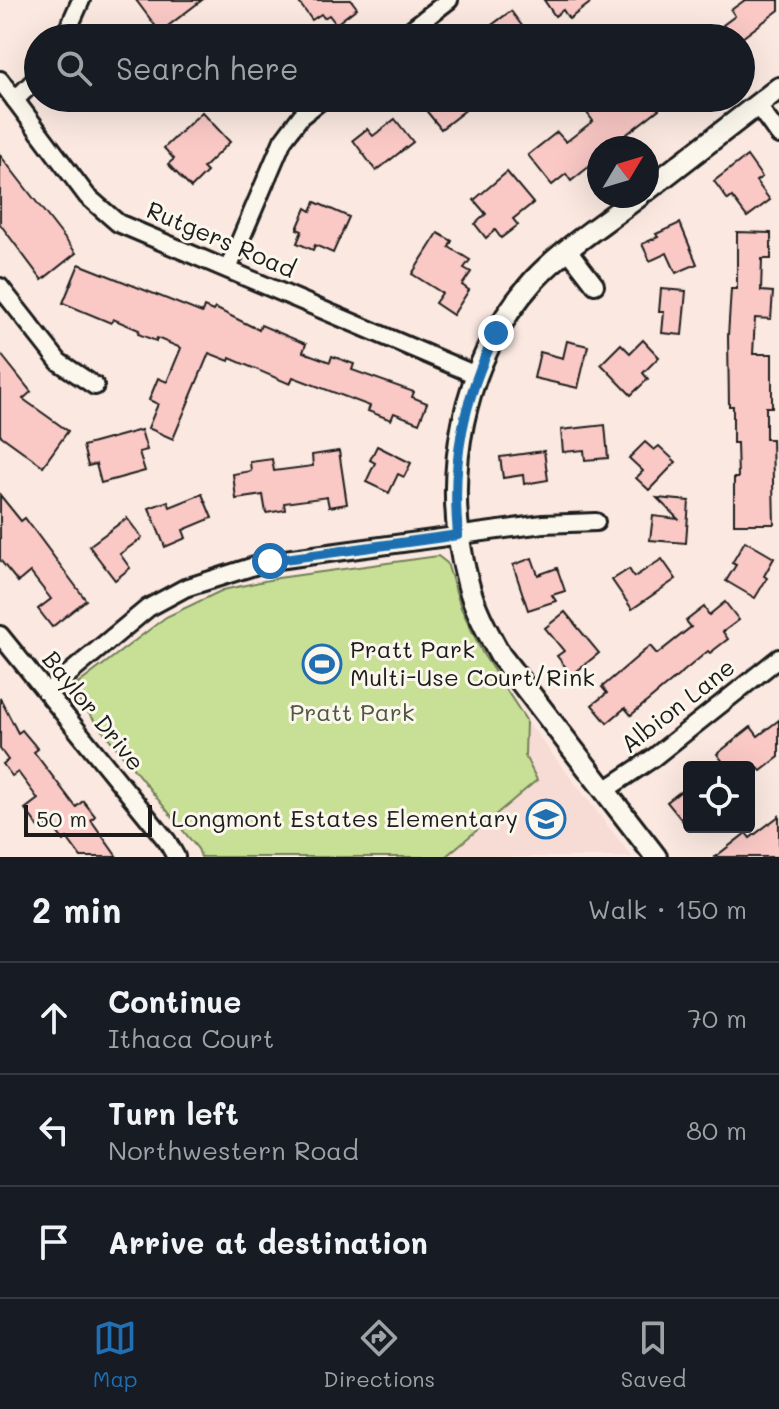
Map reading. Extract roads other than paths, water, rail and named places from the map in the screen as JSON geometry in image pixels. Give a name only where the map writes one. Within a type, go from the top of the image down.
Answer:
[{"type":"street","points":[[70,24],[81,0]]},
{"type":"street","points":[[418,24],[449,0]]},
{"type":"street","name":"Rutgers Road","points":[[0,80],[87,196],[118,223],[476,375]]},
{"type":"street","points":[[779,88],[757,105],[779,135]]},
{"type":"street","points":[[15,100],[24,91]]},
{"type":"street","points":[[228,269],[283,140],[306,112]]},
{"type":"street","points":[[659,181],[748,112]]},
{"type":"street","points":[[623,208],[537,277],[496,333],[476,375],[457,452],[455,500],[468,585],[500,655],[656,857]]},
{"type":"street","points":[[568,250],[595,285]]},
{"type":"street","points":[[0,287],[59,362],[95,386]]},
{"type":"street","points":[[47,692],[148,608],[185,588],[270,561],[543,524],[596,522]]},
{"type":"street","name":"Baylor Drive","points":[[0,635],[167,841],[176,857]]},
{"type":"street","name":"Albion Lane","points":[[605,790],[653,758],[779,658]]},
{"type":"place","name":"Pratt Park Multi-Use Court/Rink","points":[[322,664]]},
{"type":"place","name":"Longmont Estates Elementary","points":[[546,819]]},
{"type":"park label","name":"Pratt Park","points":[[352,713]]}]
